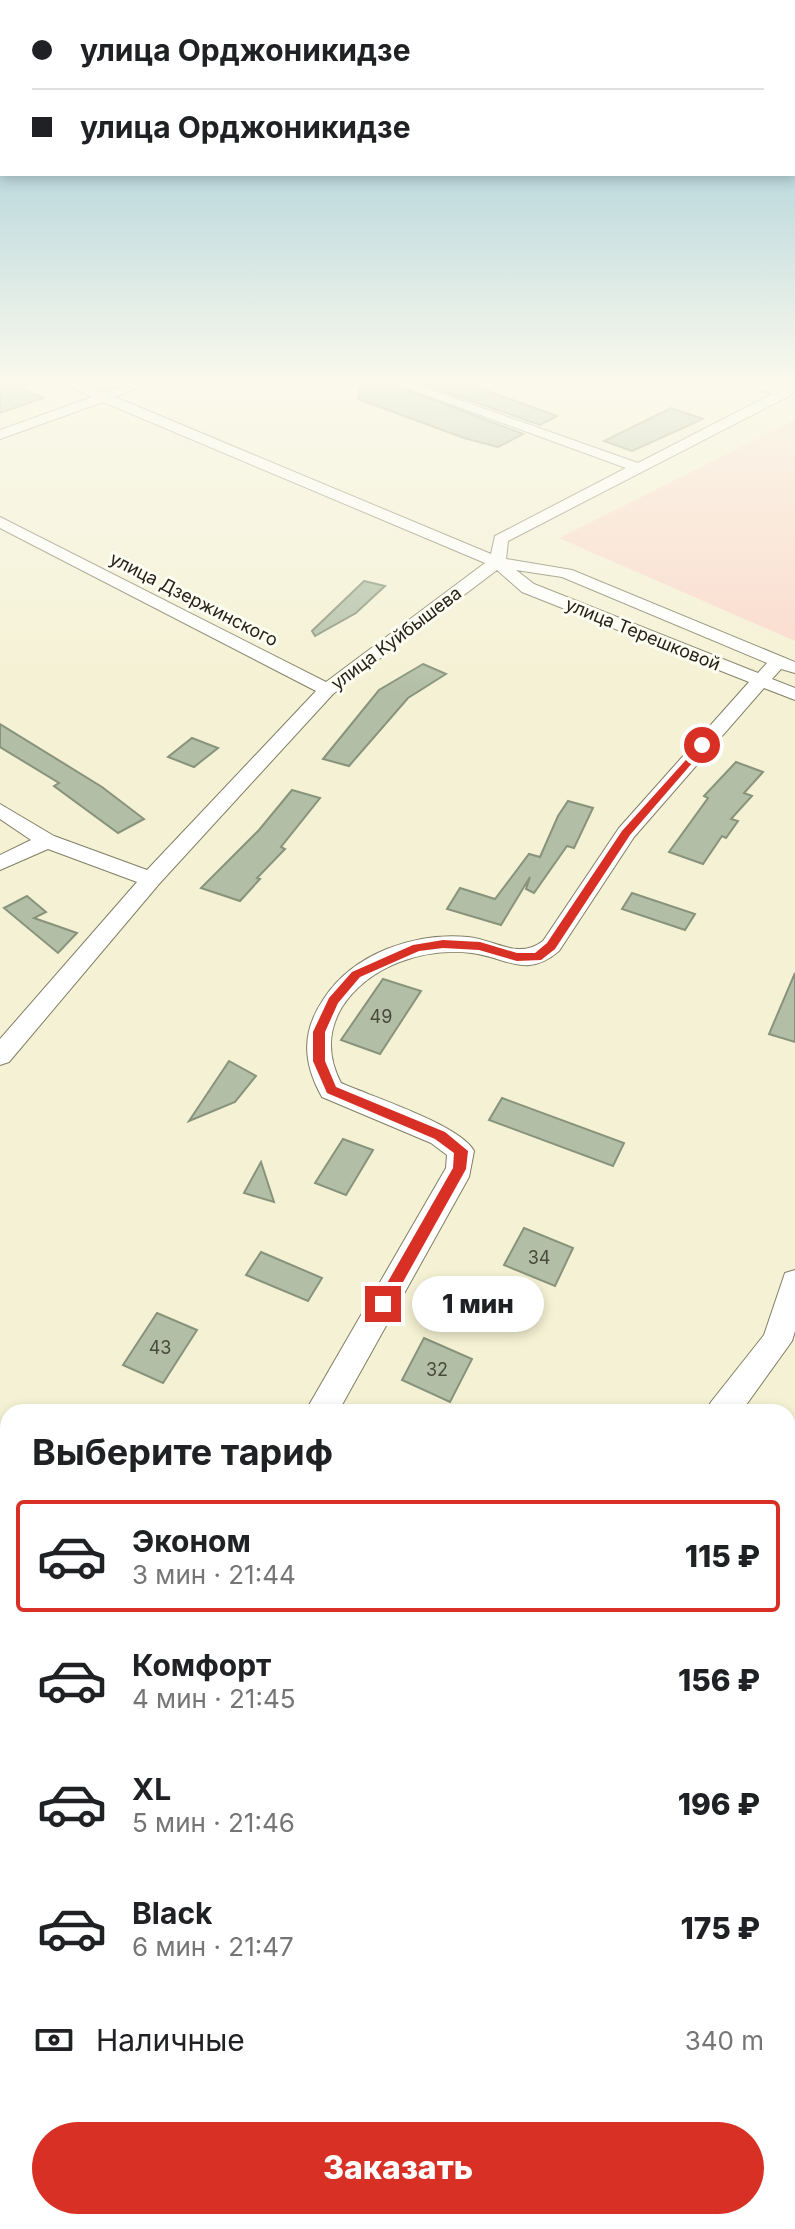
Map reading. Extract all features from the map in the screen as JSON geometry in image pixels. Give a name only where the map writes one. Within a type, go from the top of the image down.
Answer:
[{"type":"street","name":"улица Терешковой","points":[[313,485],[497,562],[566,573],[777,669],[795,694]]},
{"type":"street","name":"улица Куйбышева","points":[[0,1056],[151,879],[327,690],[497,562],[501,539],[606,485]]},
{"type":"street","name":"улица Дзержинского","points":[[0,522],[327,690]]},
{"type":"street","name":"улица Терешковой","points":[[497,562],[528,588],[777,669]]},
{"type":"street","points":[[326,1404],[459,1169],[461,1151],[440,1136],[331,1090],[319,1061],[319,1032],[333,1001],[356,975],[417,948],[443,944],[480,946],[517,957],[537,957],[551,946],[626,833],[777,669]]},
{"type":"street","points":[[0,810],[47,841],[151,879]]},
{"type":"street","points":[[0,863],[47,841]]},
{"type":"street","points":[[728,1404],[777,1341],[795,1282]]},
{"type":"shaded area","points":[[665,485],[795,485],[795,641],[559,538]]},
{"type":"building","points":[[364,581],[385,586],[356,613],[315,636],[312,631]]},
{"type":"building","points":[[423,664],[446,674],[408,698],[349,766],[323,759],[379,690]]},
{"type":"building","points":[[0,724],[102,787],[144,819],[118,833],[54,786],[59,783],[0,747]]},
{"type":"building","points":[[192,738],[218,748],[194,767],[168,757]]},
{"type":"building","points":[[736,762],[763,772],[744,793],[752,796],[731,819],[738,821],[726,838],[722,836],[703,864],[669,852],[708,798],[704,796]]},
{"type":"building","points":[[292,790],[320,798],[281,847],[285,849],[240,901],[201,888],[259,830]]},
{"type":"building","points":[[568,801],[593,808],[574,848],[567,846],[534,893],[526,889],[530,877],[501,925],[447,909],[460,888],[495,899],[529,854],[540,857]]},
{"type":"building","points":[[632,893],[695,914],[685,930],[622,909]]},
{"type":"building","points":[[27,896],[46,912],[34,918],[77,933],[58,953],[4,908]]},
{"type":"building","points":[[795,973],[795,1042],[769,1034]]},
{"type":"building","points":[[383,979],[421,991],[380,1054],[341,1040]]},
{"type":"building","points":[[229,1061],[256,1076],[235,1102],[189,1121]]},
{"type":"building","points":[[502,1098],[624,1143],[613,1166],[489,1120]]},
{"type":"building","points":[[343,1139],[373,1150],[346,1195],[315,1183]]},
{"type":"building","points":[[261,1162],[274,1202],[244,1193]]},
{"type":"building","points":[[524,1228],[573,1248],[555,1286],[504,1265]]},
{"type":"building","points":[[261,1252],[322,1278],[308,1301],[246,1275]]},
{"type":"building","points":[[157,1313],[197,1330],[163,1383],[123,1365]]},
{"type":"building","points":[[424,1338],[472,1359],[450,1402],[402,1380]]},
{"type":"route","points":[[383,1304],[459,1169],[461,1151],[440,1136],[331,1090],[319,1061],[319,1032],[333,1001],[356,975],[417,948],[443,944],[480,946],[517,957],[537,957],[551,946],[626,833],[702,745]]}]
